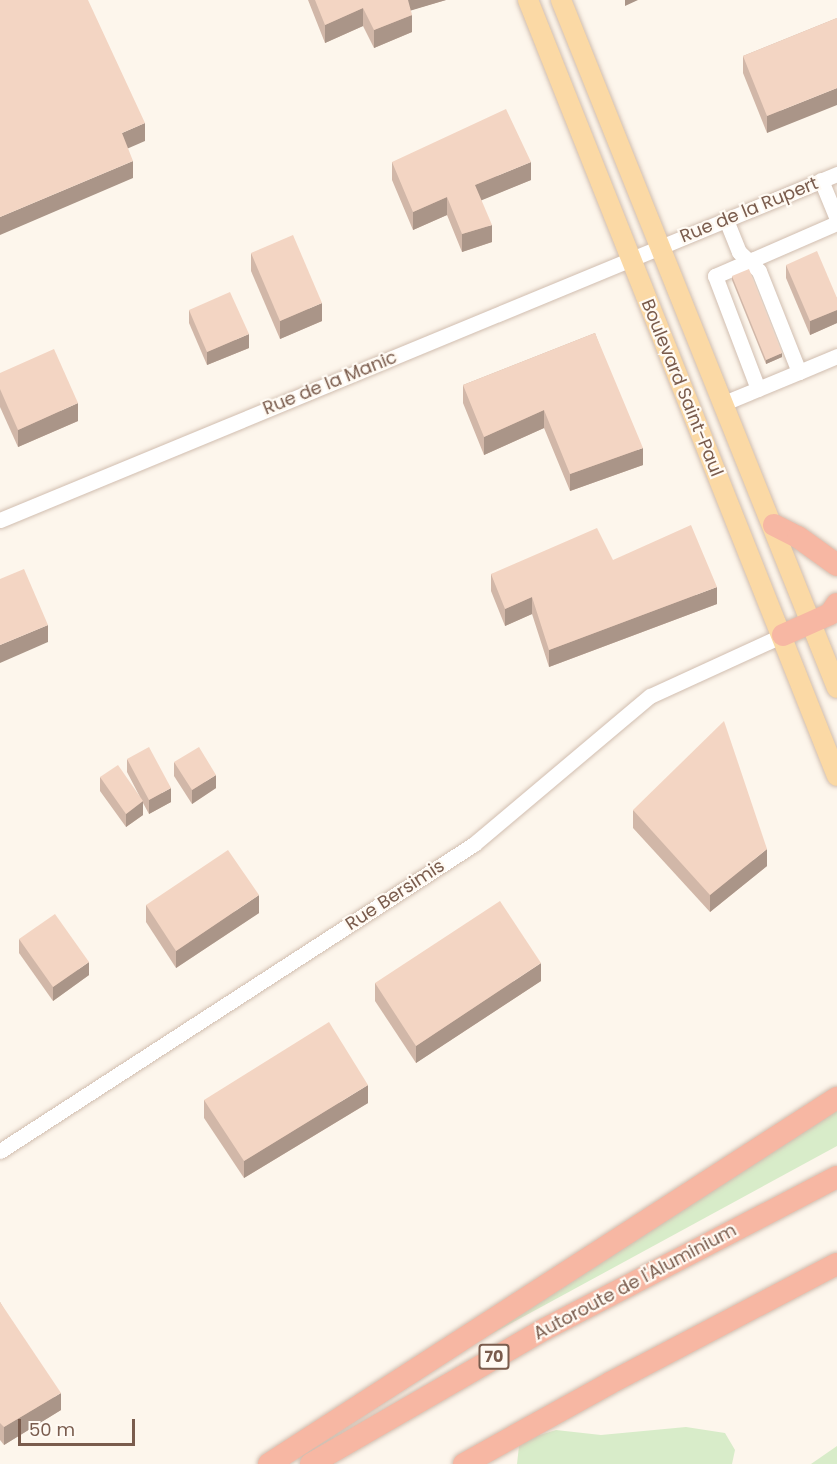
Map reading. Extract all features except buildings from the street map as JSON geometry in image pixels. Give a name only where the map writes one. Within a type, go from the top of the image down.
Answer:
[{"type":"highway","points":[[774,525],[798,537],[837,565]]},
{"type":"highway","points":[[783,635],[829,614]]},
{"type":"highway","points":[[269,1464],[837,1098]]},
{"type":"highway","name":"Autoroute de l'Aluminium","points":[[311,1464],[555,1323],[837,1177]]},
{"type":"highway","points":[[464,1464],[610,1383],[837,1264]]},
{"type":"main road","name":"Boulevard Saint-Paul","points":[[528,0],[783,635],[837,776]]},
{"type":"main road","name":"Boulevard Saint-Paul","points":[[561,0],[774,525],[829,614],[837,688]]},
{"type":"street","name":"Rue de la Rupert","points":[[661,246],[837,174]]},
{"type":"street","points":[[759,389],[744,315],[715,276],[837,221],[821,180]]},
{"type":"street","points":[[726,219],[739,252],[759,271],[799,372]]},
{"type":"street","name":"Rue de la Manic","points":[[0,520],[661,246]]},
{"type":"street","points":[[744,315],[773,302]]},
{"type":"street","points":[[724,403],[837,356]]},
{"type":"street","name":"Rue Bersimis","points":[[0,1151],[474,844],[650,696],[783,635]]},
{"type":"green space","points":[[837,1110],[837,1146],[420,1373]]},
{"type":"green space","points":[[686,1427],[725,1433],[735,1450],[732,1464],[517,1464],[519,1446],[530,1438],[556,1430],[601,1435]]},
{"type":"green space","points":[[837,1446],[837,1464],[811,1464]]}]
